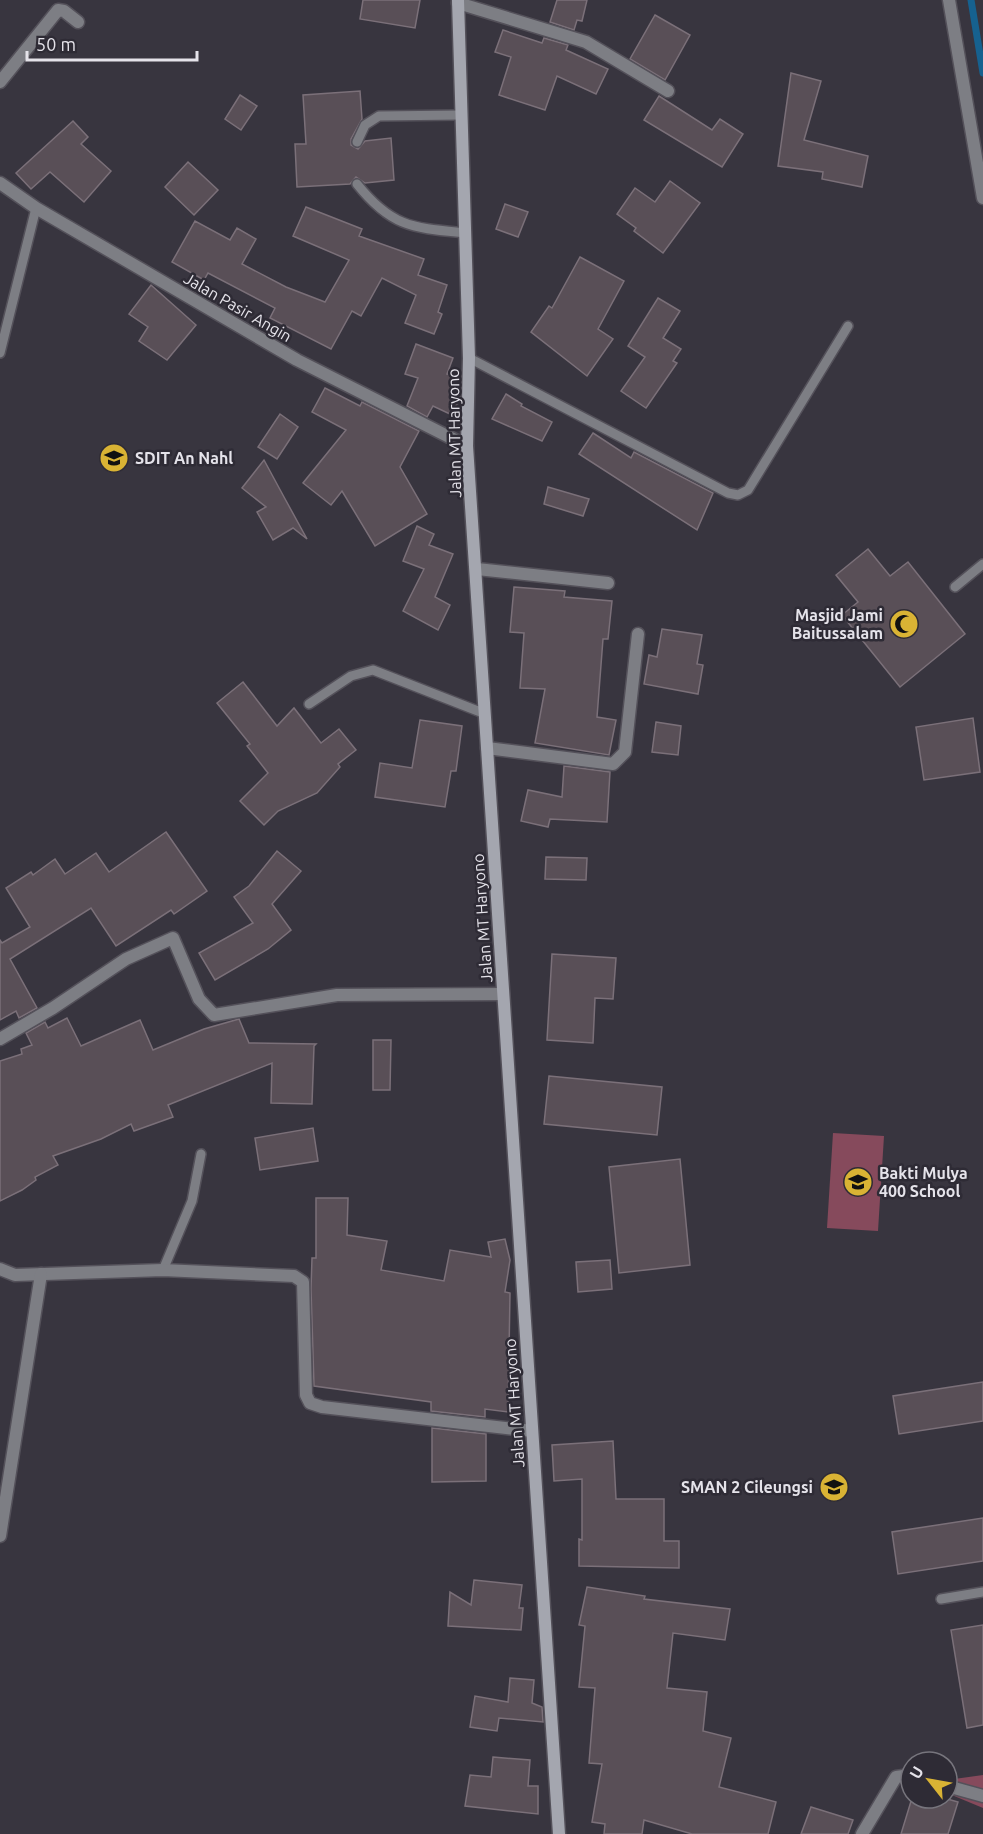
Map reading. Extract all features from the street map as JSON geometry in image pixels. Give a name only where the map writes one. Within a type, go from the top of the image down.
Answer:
[{"type":"main road","name":"Jalan MT Haryono","points":[[458,2],[469,358],[467,446],[477,569],[483,712],[559,1834]]},
{"type":"street","points":[[950,0],[983,198]]},
{"type":"street","points":[[458,2],[586,42],[668,91]]},
{"type":"street","points":[[0,82],[58,10],[64,11],[78,22]]},
{"type":"street","name":"Jalan Pasir Angin","points":[[0,183],[36,208],[297,360],[467,446]]},
{"type":"street","points":[[477,569],[608,583]]},
{"type":"street","points":[[487,748],[613,764],[625,752],[638,634]]},
{"type":"street","points":[[0,1039],[53,1008],[126,959],[173,938],[199,999],[214,1015],[337,995],[503,994]]},
{"type":"street","points":[[0,1269],[15,1275],[163,1270],[294,1276],[303,1282],[306,1395],[310,1403],[322,1407],[532,1431]]},
{"type":"street","points":[[0,1536],[41,1274]]},
{"type":"street","points":[[862,1834],[896,1777],[899,1777]]},
{"type":"street","points":[[959,1789],[983,1796]]},
{"type":"lane","points":[[357,142],[365,125],[380,116],[460,115]]},
{"type":"lane","points":[[357,184],[374,204],[396,221],[423,228],[466,233]]},
{"type":"lane","points":[[0,353],[36,208]]},
{"type":"lane","points":[[469,358],[728,493],[738,495],[748,490],[848,326]]},
{"type":"lane","points":[[955,587],[983,564]]},
{"type":"lane","points":[[309,704],[351,676],[373,670],[483,712]]},
{"type":"lane","points":[[163,1270],[192,1201],[201,1154]]},
{"type":"lane","points":[[941,1599],[983,1592]]},
{"type":"shaded area","points":[[833,1133],[884,1136],[878,1231],[827,1228]]},
{"type":"shaded area","points":[[983,1775],[983,1808],[959,1798],[959,1778]]},
{"type":"building","points":[[363,0],[420,0],[415,28],[360,19]]},
{"type":"building","points":[[557,0],[587,0],[582,21],[577,20],[574,30],[550,22]]},
{"type":"building","points":[[655,15],[690,35],[665,80],[630,59]]},
{"type":"building","points":[[503,30],[542,43],[544,38],[568,45],[566,50],[608,69],[596,94],[557,76],[545,110],[499,95],[511,57],[495,52]]},
{"type":"building","points":[[791,73],[821,81],[804,140],[868,156],[862,187],[822,179],[823,172],[778,166]]},
{"type":"building","points":[[360,91],[362,119],[351,139],[351,145],[358,149],[365,141],[391,138],[394,180],[365,183],[356,177],[350,184],[297,187],[295,144],[306,144],[303,95]]},
{"type":"building","points":[[240,95],[257,106],[241,130],[225,119]]},
{"type":"building","points":[[659,96],[712,130],[720,119],[743,134],[722,167],[644,120]]},
{"type":"building","points":[[73,121],[88,137],[81,144],[111,171],[84,202],[50,172],[31,189],[16,173]]},
{"type":"building","points":[[188,162],[218,190],[194,215],[165,187]]},
{"type":"building","points":[[670,181],[700,203],[663,253],[634,231],[636,228],[617,214],[635,188],[655,202]]},
{"type":"building","points":[[505,204],[528,212],[518,237],[496,229]]},
{"type":"building","points":[[306,207],[362,229],[359,236],[424,259],[418,275],[447,285],[438,312],[442,314],[434,334],[405,323],[416,295],[382,278],[361,316],[352,311],[331,349],[270,318],[275,308],[208,273],[204,280],[172,262],[195,221],[230,240],[237,228],[256,239],[242,264],[286,287],[325,302],[349,260],[293,236]]},
{"type":"building","points":[[580,257],[624,281],[598,329],[613,339],[587,376],[531,332],[549,306],[552,308]]},
{"type":"building","points":[[151,285],[196,325],[167,360],[139,341],[148,327],[129,314]]},
{"type":"building","points":[[658,298],[680,311],[663,338],[681,349],[673,361],[677,363],[646,408],[621,391],[645,357],[628,346]]},
{"type":"building","points":[[416,344],[453,358],[447,374],[454,376],[449,393],[460,397],[452,415],[433,406],[427,417],[407,406],[418,378],[405,374]]},
{"type":"building","points":[[325,388],[360,406],[362,402],[419,431],[400,467],[427,514],[375,546],[342,491],[331,505],[303,483],[346,430],[312,412]]},
{"type":"building","points":[[506,394],[522,404],[521,406],[552,422],[542,441],[492,419]]},
{"type":"building","points":[[280,414],[298,427],[277,459],[258,447]]},
{"type":"building","points":[[593,433],[631,458],[634,452],[713,493],[697,530],[579,454]]},
{"type":"building","points":[[264,460],[307,539],[293,528],[273,540],[257,512],[266,507],[242,488]]},
{"type":"building","points":[[548,487],[589,499],[583,516],[544,504]]},
{"type":"building","points":[[417,526],[434,534],[429,545],[453,554],[435,597],[450,605],[438,630],[403,611],[424,569],[403,561]]},
{"type":"building","name":"Masjid Jami Baitussalam","points":[[868,549],[890,576],[908,562],[965,634],[900,687],[842,615],[858,602],[836,575]]},
{"type":"building","points":[[514,587],[565,591],[564,597],[612,601],[608,639],[603,639],[597,717],[616,720],[609,755],[535,743],[545,689],[520,688],[524,633],[510,632]]},
{"type":"building","points":[[662,629],[702,635],[697,664],[703,665],[698,694],[644,684],[649,655],[657,657]]},
{"type":"building","points":[[243,682],[277,726],[294,708],[321,743],[339,729],[356,750],[338,764],[340,767],[317,793],[278,811],[264,825],[240,801],[268,773],[247,746],[250,744],[217,703]]},
{"type":"building","points":[[973,718],[980,772],[924,780],[916,727]]},
{"type":"building","points":[[420,720],[462,726],[456,771],[451,771],[445,807],[375,797],[380,763],[412,768]]},
{"type":"building","points":[[656,722],[681,726],[678,755],[652,752]]},
{"type":"building","points":[[564,766],[610,772],[607,822],[550,819],[548,827],[521,821],[528,790],[562,797]]},
{"type":"building","points":[[166,832],[207,891],[174,914],[171,910],[116,946],[91,908],[10,959],[37,1008],[19,1018],[16,1011],[0,1020],[0,940],[2,943],[30,927],[6,888],[31,872],[33,875],[55,859],[65,874],[96,853],[109,872]]},
{"type":"building","points":[[277,851],[301,871],[272,904],[291,930],[268,949],[215,980],[199,953],[253,923],[234,897],[249,886]]},
{"type":"building","points":[[546,857],[587,858],[586,880],[545,879]]},
{"type":"building","points":[[552,954],[616,958],[613,999],[595,998],[593,1043],[547,1040]]},
{"type":"building","points":[[67,1018],[81,1046],[140,1020],[153,1050],[204,1029],[239,1019],[249,1043],[316,1044],[314,1046],[312,1104],[271,1103],[272,1063],[168,1105],[173,1117],[134,1131],[131,1124],[101,1139],[53,1156],[58,1165],[35,1177],[36,1180],[22,1190],[0,1201],[0,1061],[22,1054],[21,1049],[32,1045],[26,1033],[45,1022],[48,1028]]},
{"type":"building","points":[[373,1040],[391,1040],[390,1090],[373,1090]]},
{"type":"building","points":[[549,1076],[662,1087],[657,1135],[544,1124]]},
{"type":"building","points":[[313,1128],[318,1161],[260,1170],[255,1138]]},
{"type":"building","points":[[680,1159],[690,1265],[619,1273],[609,1167]]},
{"type":"building","points":[[316,1198],[348,1198],[347,1235],[387,1241],[381,1270],[444,1281],[450,1250],[491,1257],[488,1242],[505,1239],[510,1260],[505,1292],[510,1293],[508,1412],[485,1409],[485,1417],[431,1411],[431,1402],[314,1386],[311,1289],[312,1258],[316,1258]]},
{"type":"building","points":[[610,1260],[612,1289],[578,1292],[576,1262]]},
{"type":"building","points":[[983,1382],[983,1421],[899,1434],[893,1396]]},
{"type":"building","points":[[432,1428],[486,1434],[486,1481],[432,1482]]},
{"type":"building","points":[[613,1441],[616,1499],[664,1499],[664,1541],[679,1541],[679,1568],[579,1566],[579,1539],[582,1540],[582,1479],[554,1481],[552,1445]]},
{"type":"building","points":[[983,1518],[983,1561],[898,1574],[892,1532]]},
{"type":"building","points":[[474,1580],[522,1585],[519,1608],[523,1608],[521,1630],[448,1626],[450,1592],[471,1605]]},
{"type":"building","points":[[587,1587],[645,1596],[644,1599],[730,1609],[725,1640],[673,1633],[667,1688],[707,1692],[703,1731],[731,1738],[719,1787],[776,1802],[768,1834],[692,1834],[644,1820],[642,1834],[604,1834],[605,1824],[592,1822],[602,1764],[589,1763],[595,1688],[579,1687],[585,1626],[579,1625]]},
{"type":"building","points":[[983,1625],[983,1725],[967,1728],[951,1630]]},
{"type":"building","points":[[510,1678],[534,1680],[532,1703],[542,1707],[543,1722],[499,1718],[497,1731],[470,1727],[475,1696],[508,1702]]},
{"type":"building","points":[[493,1757],[530,1760],[528,1786],[538,1786],[538,1814],[465,1806],[470,1775],[491,1777]]},
{"type":"building","points":[[811,1807],[853,1820],[848,1834],[801,1834]]},
{"type":"building","points":[[908,1810],[956,1810],[948,1834],[901,1834]]},
{"type":"waterway","points":[[971,0],[983,73]]},
{"type":"place","name":"SDIT An Nahl","points":[[114,458]]},
{"type":"place","name":"Masjid Jami Baitussalam","points":[[904,624]]},
{"type":"place","name":"Bakti Mulya 400 School","points":[[858,1182]]},
{"type":"place","name":"SMAN 2 Cileungsi","points":[[834,1487]]}]
